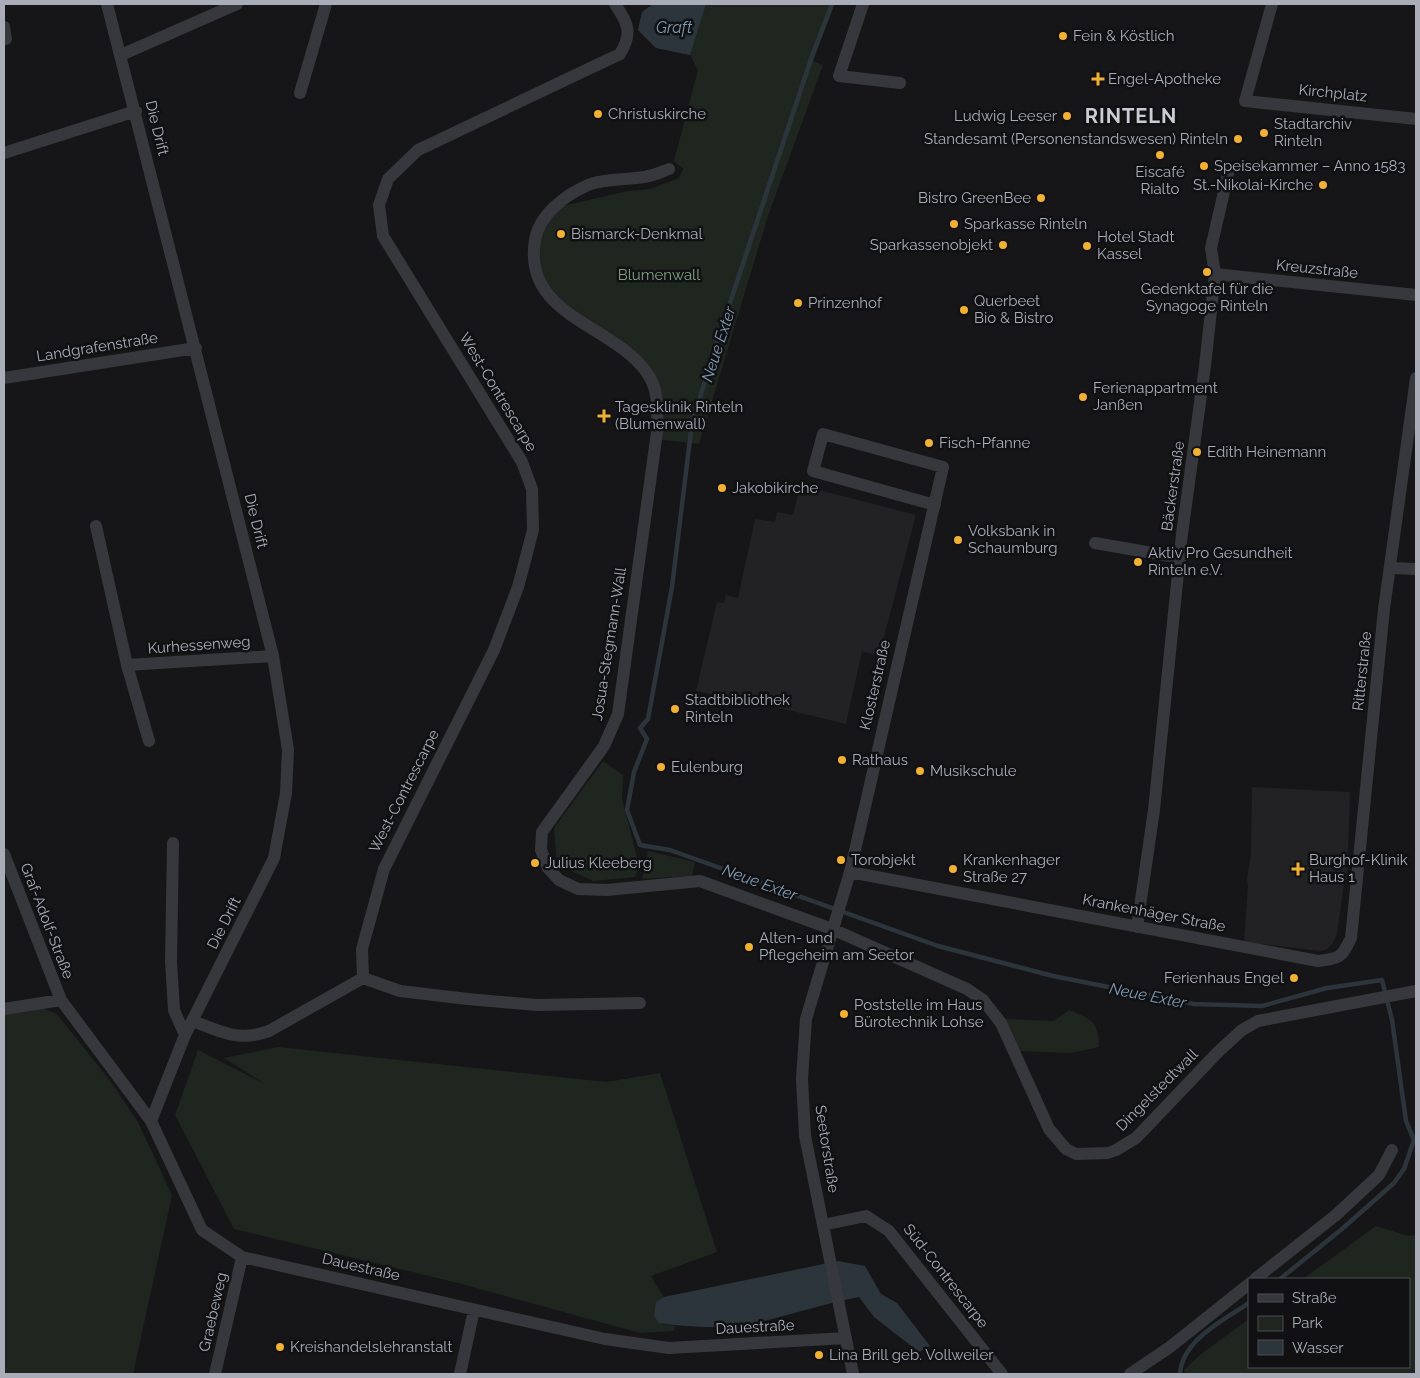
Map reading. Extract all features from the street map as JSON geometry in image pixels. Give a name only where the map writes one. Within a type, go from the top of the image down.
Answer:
[{"type":"street","name":"Die Drift","points":[[107,4],[136,111],[274,656],[288,750],[286,793],[274,858],[185,1035],[151,1121]]},
{"type":"street","points":[[121,56],[237,4]]},
{"type":"street","points":[[300,93],[326,4]]},
{"type":"street","name":"West-Contrescarpe","points":[[363,978],[362,949],[384,869],[494,650],[518,587],[533,530],[532,490],[522,462],[383,236],[379,204],[388,179],[418,150],[620,54],[627,38],[627,22],[615,4]]},
{"type":"street","points":[[863,4],[839,76],[900,83]]},
{"type":"street","name":"Kirchplatz","points":[[1272,4],[1246,101],[1416,119]]},
{"type":"street","points":[[4,153],[136,111]]},
{"type":"street","name":"Josua-Stegmann-Wall","points":[[669,169],[646,177],[589,185],[560,201],[537,227],[533,252],[536,275],[547,293],[574,319],[631,356],[648,373],[657,392],[657,432],[618,714],[604,746],[542,832],[541,850],[548,868],[559,880],[578,888],[607,890],[700,880],[832,929]]},
{"type":"street","name":"Bäckerstraße","points":[[1137,927],[1156,795],[1181,558],[1215,274],[1211,248],[1229,170]]},
{"type":"street","name":"Kreuzstraße","points":[[1215,274],[1416,295]]},
{"type":"street","name":"Landgrafenstraße","points":[[4,378],[196,348]]},
{"type":"street","name":"Ritterstraße","points":[[1333,960],[1343,955],[1351,938],[1383,618],[1416,378]]},
{"type":"street","name":"Klosterstraße","points":[[841,902],[850,872],[935,505],[943,467],[823,434],[813,471],[935,505]]},
{"type":"street","name":"Kurhessenweg","points":[[96,526],[127,666],[149,741]]},
{"type":"street","points":[[1095,543],[1181,558]]},
{"type":"street","points":[[1390,568],[1416,569]]},
{"type":"street","name":"Kurhessenweg","points":[[127,666],[274,656]]},
{"type":"street","points":[[173,843],[171,961],[174,1010],[185,1035]]},
{"type":"street","name":"Graf-Adolf-Straße","points":[[4,854],[61,1000]]},
{"type":"street","name":"Krankenhäger Straße","points":[[850,872],[1318,961],[1333,960]]},
{"type":"street","name":"Seetorstraße","points":[[841,902],[806,1019],[802,1079],[806,1136],[853,1374]]},
{"type":"street","name":"Dingelstedtwall","points":[[832,929],[967,989],[984,1000],[1001,1024],[1048,1129],[1066,1149],[1076,1154],[1108,1153],[1136,1138],[1218,1052],[1242,1030],[1258,1021],[1416,990]]},
{"type":"street","points":[[193,1021],[226,1034],[252,1037],[269,1031],[363,978],[400,991],[468,999],[537,1005],[640,1003]]},
{"type":"street","points":[[4,1009],[61,1000]]},
{"type":"street","name":"Dauestraße","points":[[61,1000],[151,1121],[202,1230],[242,1257],[604,1339],[669,1348],[846,1338]]},
{"type":"street","points":[[1256,1278],[1336,1216],[1379,1176],[1392,1150]]},
{"type":"street","name":"Süd-Contrescarpe","points":[[823,1226],[866,1216],[889,1230],[1002,1374]]},
{"type":"street","name":"Graebeweg","points":[[215,1374],[242,1257]]},
{"type":"street","points":[[1130,1374],[1170,1347],[1248,1285]]},
{"type":"street","points":[[460,1374],[474,1310]]},
{"type":"shaded area","points":[[800,485],[916,515],[879,656],[862,651],[846,724],[725,695],[725,697],[696,691],[717,602],[724,603],[726,595],[738,598],[755,519],[775,522],[777,512],[793,515]]},
{"type":"shaded area","name":"Burghof-Klinik Haus 1","points":[[1252,787],[1350,792],[1347,879],[1344,883],[1337,934],[1333,943],[1326,950],[1320,951],[1244,942],[1247,879],[1251,853]]},
{"type":"green space","name":"Blumenwall","points":[[653,4],[835,4],[813,61],[823,65],[768,216],[699,444],[655,439],[657,432],[648,373],[549,292],[534,248],[540,223],[562,206],[628,191],[650,189],[679,178],[683,169],[674,161],[698,70],[690,55],[656,48],[638,30],[642,12]]},
{"type":"green space","points":[[603,761],[623,775],[622,799],[639,865],[635,877],[593,881],[557,864],[554,828]]},
{"type":"green space","points":[[648,851],[695,862],[692,876],[642,879]]},
{"type":"green space","points":[[42,1008],[57,1014],[111,1082],[138,1122],[172,1195],[133,1374],[4,1374],[4,1015]]},
{"type":"green space","points":[[1069,1010],[1092,1022],[1099,1038],[1099,1047],[1071,1053],[1019,1051],[1004,1019],[1054,1021]]},
{"type":"green space","points":[[278,1047],[607,1082],[660,1073],[717,1252],[651,1276],[664,1297],[656,1302],[659,1323],[675,1326],[674,1331],[640,1333],[458,1283],[234,1229],[175,1115],[198,1050],[265,1084],[224,1058]]},
{"type":"green space","points":[[1376,1226],[1408,1236],[1416,1235],[1416,1374],[1185,1374],[1184,1370],[1201,1354],[1248,1320],[1248,1368],[1410,1368],[1410,1278],[1304,1278]]},
{"type":"water","name":"Graft","points":[[653,4],[706,4],[690,55],[656,48],[638,30],[642,12]]},
{"type":"water","points":[[838,1261],[865,1266],[881,1294],[897,1303],[930,1346],[919,1352],[874,1317],[859,1297],[742,1326],[705,1327],[659,1323],[654,1316],[656,1302],[664,1297]]},
{"type":"waterway","name":"Neue Exter","points":[[832,4],[811,59],[692,423],[672,587],[648,719],[640,728],[647,739],[634,772],[627,810],[640,845],[670,850],[938,946],[1053,976],[1194,1004],[1262,1006],[1327,988],[1382,980],[1392,1020],[1406,1121],[1414,1140],[1404,1169],[1394,1183],[1342,1229],[1281,1278]]},
{"type":"waterway","name":"Neue Exter","points":[[1180,1374],[1188,1351],[1196,1341],[1217,1324],[1248,1304]]},
{"type":"place","name":"Fein & Köstlich","points":[[1063,36]]},
{"type":"place","name":"Engel-Apotheke","points":[[1098,79]]},
{"type":"place","name":"Christuskirche","points":[[598,114]]},
{"type":"place","name":"Ludwig Leeser","points":[[1067,116]]},
{"type":"place","name":"Stadtarchiv Rinteln","points":[[1264,133]]},
{"type":"place","name":"Standesamt (Personenstandswesen) Rinteln","points":[[1238,139]]},
{"type":"place","name":"Eiscafé Rialto","points":[[1160,155]]},
{"type":"place","name":"Speisekammer – Anno 1583","points":[[1204,166]]},
{"type":"place","name":"St.-Nikolai-Kirche","points":[[1323,185]]},
{"type":"place","name":"Bistro GreenBee","points":[[1041,198]]},
{"type":"place","name":"Sparkasse Rinteln","points":[[954,224]]},
{"type":"place","name":"Bismarck-Denkmal","points":[[561,234]]},
{"type":"place","name":"Sparkassenobjekt","points":[[1003,245]]},
{"type":"place","name":"Hotel Stadt Kassel","points":[[1087,246]]},
{"type":"place","name":"Gedenktafel für die Synagoge Rinteln","points":[[1207,272]]},
{"type":"place","name":"Prinzenhof","points":[[798,303]]},
{"type":"place","name":"Querbeet Bio & Bistro","points":[[964,310]]},
{"type":"place","name":"Ferienappartment Janßen","points":[[1083,397]]},
{"type":"place","name":"Tagesklinik Rinteln (Blumenwall)","points":[[604,416]]},
{"type":"place","name":"Fisch-Pfanne","points":[[929,443]]},
{"type":"place","name":"Edith Heinemann","points":[[1197,452]]},
{"type":"place","name":"Jakobikirche","points":[[722,488]]},
{"type":"place","name":"Volksbank in Schaumburg","points":[[958,540]]},
{"type":"place","name":"Aktiv Pro Gesundheit Rinteln e.V.","points":[[1138,562]]},
{"type":"place","name":"Stadtbibliothek Rinteln","points":[[675,709]]},
{"type":"place","name":"Rathaus","points":[[842,760]]},
{"type":"place","name":"Eulenburg","points":[[661,767]]},
{"type":"place","name":"Musikschule","points":[[920,771]]},
{"type":"place","name":"Torobjekt","points":[[841,860]]},
{"type":"place","name":"Julius Kleeberg","points":[[535,863]]},
{"type":"place","name":"Krankenhager Straße 27","points":[[953,869]]},
{"type":"place","name":"Burghof-Klinik Haus 1","points":[[1298,869]]},
{"type":"place","name":"Alten- und Pflegeheim am Seetor","points":[[749,947]]},
{"type":"place","name":"Ferienhaus Engel","points":[[1294,978]]},
{"type":"place","name":"Poststelle im Haus Bürotechnik Lohse","points":[[844,1014]]},
{"type":"place","name":"Kreishandelslehranstalt","points":[[280,1347]]},
{"type":"place","name":"Lina Brill geb. Vollweiler","points":[[819,1355]]},
{"type":"district","name":"RINTELN","points":[[1131,116]]}]
